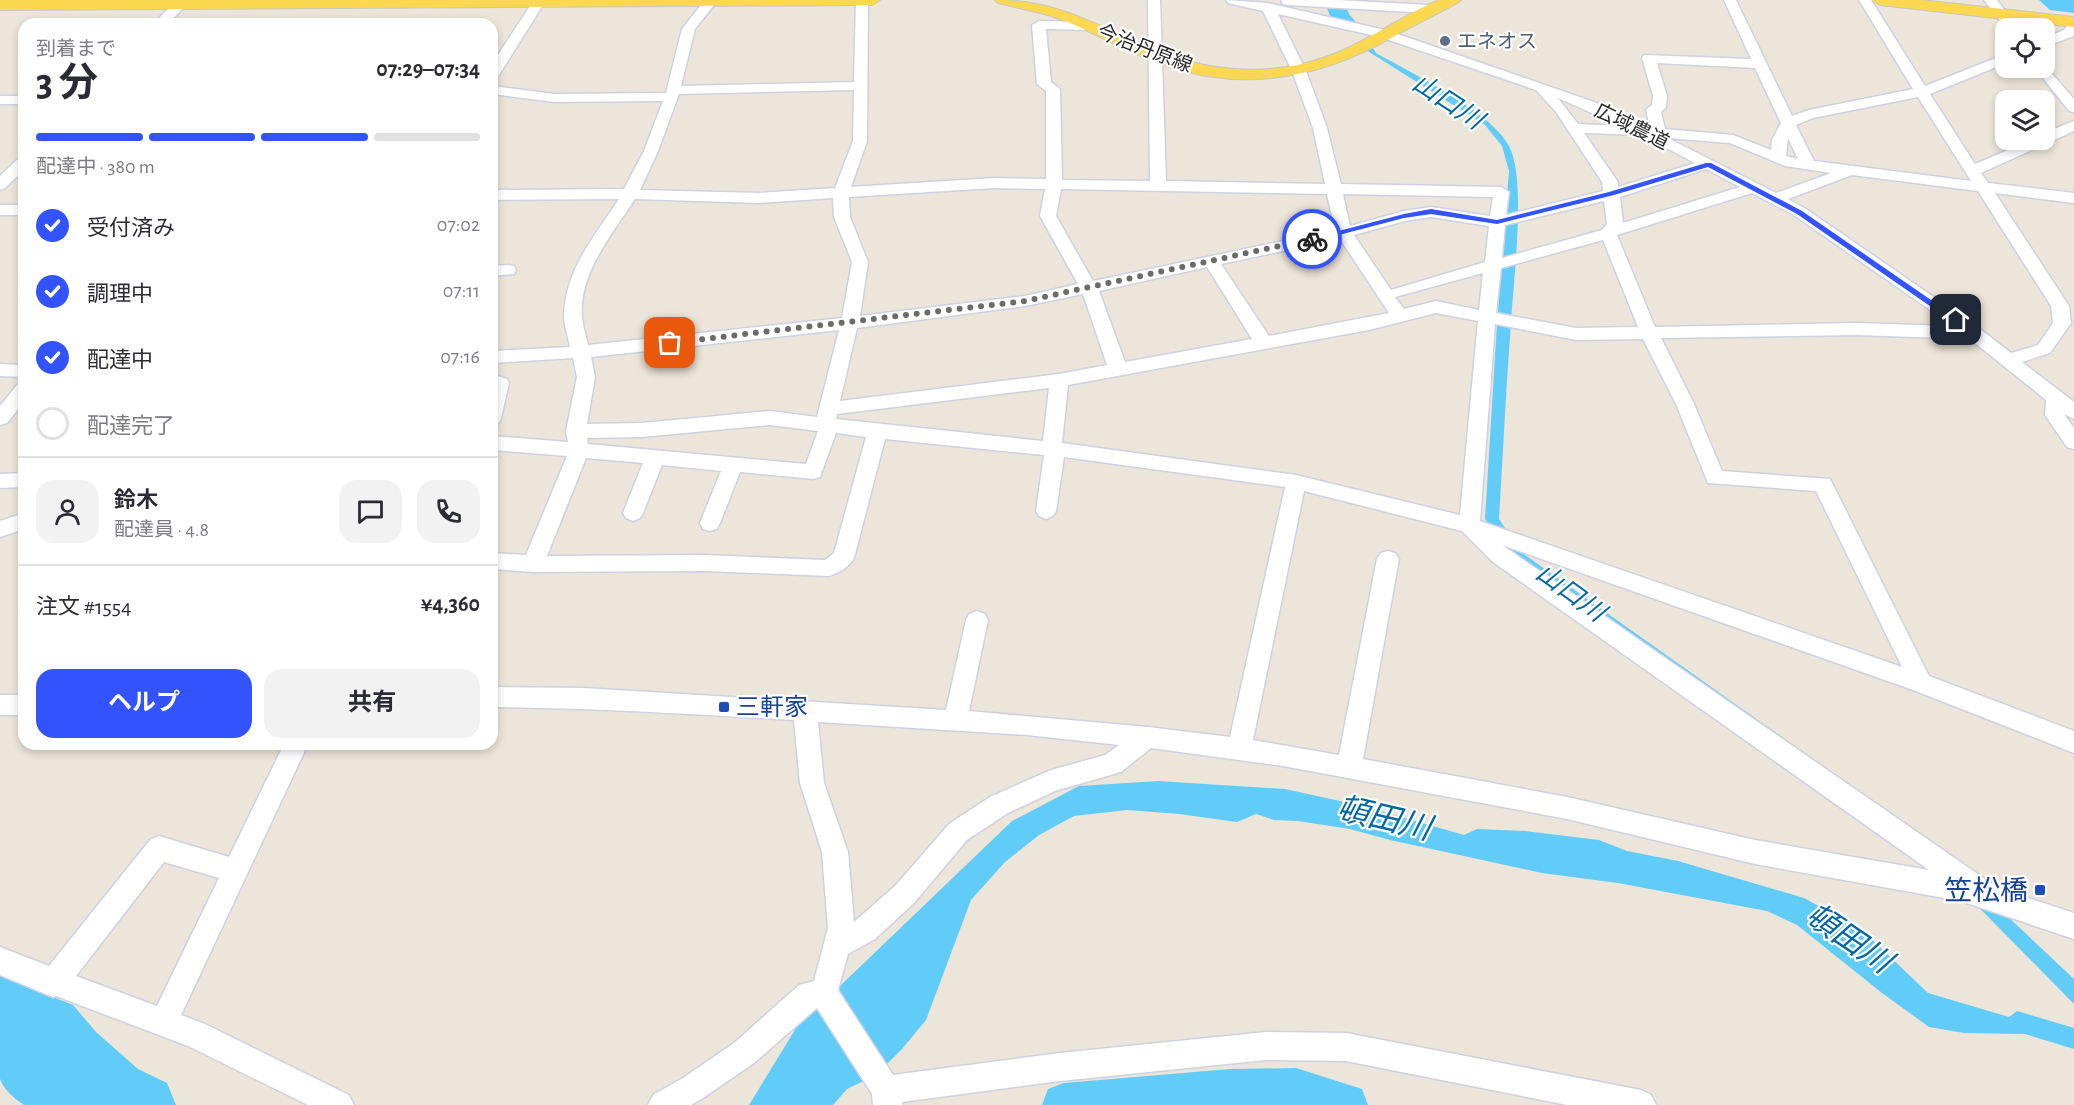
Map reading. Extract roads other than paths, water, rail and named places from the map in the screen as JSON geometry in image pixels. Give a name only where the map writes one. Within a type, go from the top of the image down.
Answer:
[{"type":"main road","points":[[5,5],[872,0]]},
{"type":"main road","name":"今治丹原線","points":[[1003,0],[1034,3],[1155,56],[1189,67],[1225,75],[1265,76],[1299,71],[1333,61],[1428,9],[1453,0]]},
{"type":"main road","points":[[1880,0],[1995,6],[2074,22]]},
{"type":"street","points":[[578,440],[655,457],[813,472],[850,323],[860,262],[843,217],[841,193],[860,141],[862,0]]},
{"type":"street","points":[[1154,0],[1158,185]]},
{"type":"street","points":[[1730,0],[1808,165]]},
{"type":"street","points":[[1864,0],[2060,306],[2062,323],[2043,349],[2008,360]]},
{"type":"street","points":[[498,66],[540,1]]},
{"type":"street","points":[[533,564],[578,440],[586,377],[573,317],[575,291],[588,259],[630,194],[651,151],[673,93],[689,29],[717,1]]},
{"type":"street","points":[[1236,1],[1401,4],[1428,9]]},
{"type":"street","name":"広域農道","points":[[1236,1],[1384,34],[1535,84],[1651,131],[1775,199],[1827,231],[1974,333],[2057,394],[2074,412]]},
{"type":"street","points":[[166,18],[181,4]]},
{"type":"street","points":[[1995,6],[2004,18]]},
{"type":"street","points":[[1268,7],[1299,71],[1320,128],[1344,233],[1400,315]]},
{"type":"street","points":[[1089,26],[1039,25],[1044,84],[1053,89],[1054,183],[1047,216],[1089,288],[1118,369]]},
{"type":"street","points":[[2055,39],[2069,33],[2074,27]]},
{"type":"street","points":[[1651,131],[1653,110],[1659,107],[1660,96],[1649,58],[1759,64]]},
{"type":"street","points":[[1778,159],[1779,140],[1788,123],[1809,114],[1922,92],[1995,62]]},
{"type":"street","points":[[2050,78],[2074,108]]},
{"type":"street","points":[[1535,84],[1561,109],[1610,182],[1615,225],[1608,233]]},
{"type":"street","points":[[498,91],[554,98],[861,86]]},
{"type":"street","points":[[0,100],[18,100]]},
{"type":"street","points":[[2055,134],[2074,125]]},
{"type":"street","points":[[1573,129],[1651,131],[1733,139],[1790,163],[2074,198]]},
{"type":"street","points":[[1973,171],[2020,150]]},
{"type":"street","points":[[498,357],[580,352],[850,323],[1025,301],[1344,233],[1404,216],[1431,212],[1497,222],[1612,194],[1708,164]]},
{"type":"street","points":[[0,185],[18,167]]},
{"type":"street","points":[[1775,199],[1820,181],[1855,171]]},
{"type":"street","points":[[498,195],[630,194],[759,198],[994,183],[1501,192],[1487,316],[1469,525],[1500,556],[1989,897]]},
{"type":"street","points":[[1398,292],[1608,233],[1753,188]]},
{"type":"street","points":[[0,210],[18,210]]},
{"type":"street","points":[[1608,233],[1650,335],[1685,404],[1715,478],[1823,483],[1921,683]]},
{"type":"street","points":[[1211,261],[1264,343]]},
{"type":"street","points":[[498,443],[578,440],[642,430],[770,418],[828,419],[1369,324],[1436,307],[1576,334],[1650,335],[1857,329],[1974,333]]},
{"type":"street","points":[[0,370],[18,371]]},
{"type":"street","points":[[1046,511],[1054,449],[1059,380]]},
{"type":"street","points":[[2057,394],[2054,415],[2074,442]]},
{"type":"street","points":[[0,418],[18,397]]},
{"type":"street","points":[[828,419],[877,432],[1054,449],[1236,472],[1296,482],[1469,525],[1921,683],[2074,742]]},
{"type":"street","points":[[498,561],[533,564],[705,563],[829,568],[843,558],[877,432]]},
{"type":"street","points":[[633,513],[655,457]]},
{"type":"street","points":[[710,523],[734,464]]},
{"type":"street","points":[[0,481],[18,480]]},
{"type":"street","points":[[1239,750],[1296,482]]},
{"type":"street","points":[[0,529],[18,523]]},
{"type":"street","points":[[1349,768],[1389,560]]},
{"type":"street","points":[[955,722],[977,620]]},
{"type":"street","points":[[498,697],[585,698],[1027,725],[1148,737],[1239,750],[1567,808],[1755,852],[1961,888],[2074,926]]},
{"type":"street","points":[[0,705],[18,705]]},
{"type":"street","points":[[805,711],[812,783],[835,852],[842,928],[824,993],[883,1090],[1048,1068],[1266,1046],[1346,1047],[1641,1105]]},
{"type":"street","points":[[837,945],[866,930],[874,923],[905,894],[958,832],[999,805],[1051,781],[1112,764],[1148,737]]},
{"type":"street","points":[[163,1023],[293,750]]},
{"type":"street","points":[[53,982],[159,848],[236,871]]},
{"type":"street","points":[[0,962],[195,1035],[339,1105]]},
{"type":"street","points":[[663,1105],[693,1088],[744,1053],[809,995],[824,993]]},
{"type":"water","points":[[2039,0],[2074,0],[2074,13],[2050,10]]},
{"type":"water","points":[[1373,48],[1376,53],[1449,94],[1486,120],[1500,133],[1509,146],[1514,161],[1517,182],[1518,232],[1499,519],[1521,552],[1936,849],[2074,979],[2074,1004],[1944,872],[1511,555],[1485,519],[1509,171],[1502,146],[1485,125],[1366,50]]},
{"type":"water","name":"頓田川","points":[[1158,781],[1285,789],[1367,807],[1464,835],[1477,829],[1525,831],[1599,840],[1627,851],[1678,861],[1804,898],[1862,930],[1928,993],[2009,1017],[2017,1011],[2074,1028],[2074,1049],[2025,1034],[1964,1033],[1929,1027],[1882,993],[1797,925],[1767,911],[1618,883],[1542,873],[1350,829],[1298,821],[1274,820],[1256,814],[1237,822],[1127,810],[1074,816],[1039,835],[1005,862],[971,900],[926,1020],[876,1075],[847,1089],[833,1105],[749,1105],[807,1010],[831,1003],[840,986],[1012,821],[1079,786]]},
{"type":"water","points":[[0,976],[73,1005],[96,1032],[138,1069],[167,1083],[176,1105],[24,1105],[21,1103],[7,1090],[0,1079]]},
{"type":"waterway","name":"山口川","points":[[1334,0],[1340,16],[1346,22]]},
{"type":"waterway","points":[[1064,1105],[1230,1091],[1296,1090],[1346,1105]]},
{"type":"place","name":"エネオス","points":[[1445,41]]},
{"type":"place","name":"三軒家","points":[[724,707]]},
{"type":"place","name":"笠松橋","points":[[2040,890]]}]
